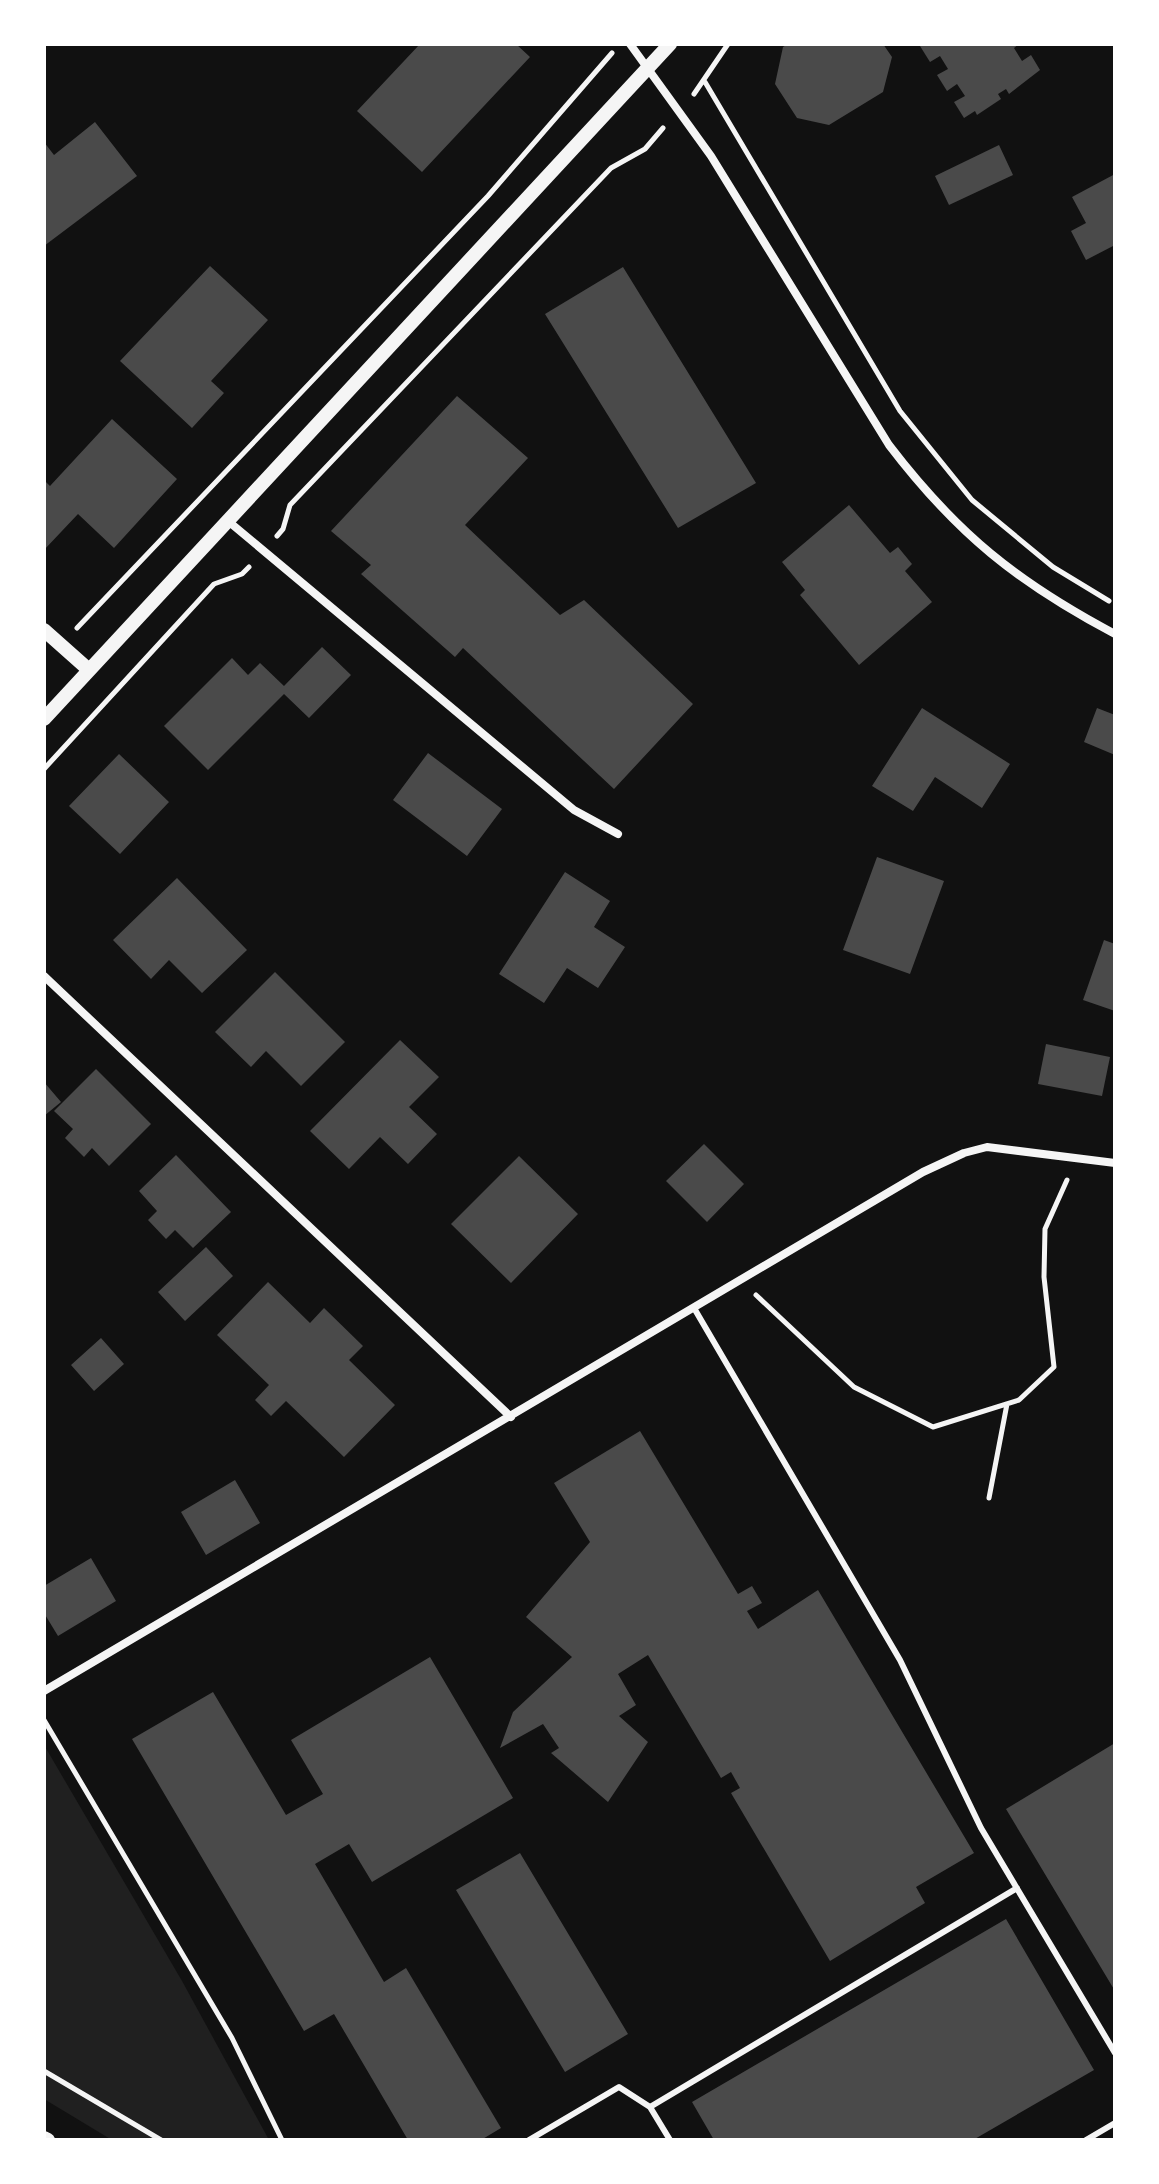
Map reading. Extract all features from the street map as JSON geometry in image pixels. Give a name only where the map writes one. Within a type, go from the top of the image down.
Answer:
[{"type":"street","points":[[630,44],[711,156],[889,445],[919,484],[950,520],[992,557],[1052,599],[1115,634]]},
{"type":"street","points":[[44,719],[670,44]]},
{"type":"street","points":[[228,521],[574,810],[618,834]]},
{"type":"street","points":[[44,630],[89,670]]},
{"type":"street","points":[[44,976],[511,1417]]},
{"type":"street","points":[[44,1691],[923,1172],[964,1153],[987,1147],[1017,1148],[1115,1163]]},
{"type":"lane","points":[[694,1308],[900,1660],[981,1828],[1115,2053]]},
{"type":"lane","points":[[650,2107],[1017,1888]]},
{"type":"lane","points":[[529,2140],[619,2087],[650,2107],[670,2140]]},
{"type":"lane","points":[[1086,2140],[1115,2123]]},
{"type":"path","points":[[61,645],[488,196],[619,44]]},
{"type":"path","points":[[44,769],[214,584],[242,574],[264,551],[283,529],[290,505],[611,168],[645,149],[705,82],[728,44]]},
{"type":"path","points":[[705,82],[900,411],[972,500],[1053,567],[1115,605]]},
{"type":"path","points":[[740,1280],[854,1387],[933,1427],[1019,1400],[1054,1367],[1044,1277],[1045,1229],[1077,1158]]},
{"type":"path","points":[[989,1498],[1007,1404]]},
{"type":"path","points":[[44,1720],[232,2038],[282,2140]]},
{"type":"path","points":[[44,2071],[161,2140]]},
{"type":"shaded area","points":[[44,1745],[182,1981],[269,2140],[112,2140],[44,2099]]},
{"type":"building","points":[[420,44],[516,44],[530,57],[422,172],[357,111]]},
{"type":"building","points":[[788,44],[883,44],[892,57],[883,92],[829,125],[797,118],[775,84],[783,47]]},
{"type":"building","points":[[1019,44],[1014,48],[1022,61],[1031,55],[1040,70],[1009,94],[1006,89],[998,94],[1001,99],[977,115],[975,111],[964,118],[954,102],[965,96],[957,84],[947,91],[937,75],[948,69],[940,56],[930,62],[920,46]]},
{"type":"building","points":[[95,122],[137,176],[44,246],[44,142],[54,155]]},
{"type":"building","points":[[999,145],[1013,175],[949,205],[935,176]]},
{"type":"building","points":[[1115,174],[1115,245],[1086,260],[1071,231],[1086,223],[1072,197]]},
{"type":"building","points":[[210,266],[268,320],[211,381],[224,393],[192,428],[120,361]]},
{"type":"building","points":[[623,267],[756,483],[678,528],[545,314]]},
{"type":"building","points":[[457,396],[528,458],[465,525],[560,615],[584,600],[693,704],[614,789],[463,648],[455,657],[361,574],[371,565],[331,531]]},
{"type":"building","points":[[112,419],[177,479],[114,548],[78,514],[44,550],[44,480],[50,486]]},
{"type":"building","points":[[849,505],[890,553],[898,547],[912,564],[905,571],[932,602],[859,665],[800,595],[805,590],[782,562]]},
{"type":"building","points":[[322,647],[351,675],[309,718],[284,694],[208,770],[164,726],[232,658],[248,675],[260,663],[284,686]]},
{"type":"building","points":[[922,708],[1010,764],[982,808],[935,777],[913,811],[872,786]]},
{"type":"building","points":[[1097,708],[1115,715],[1115,755],[1084,742]]},
{"type":"building","points":[[428,753],[502,809],[467,856],[393,800]]},
{"type":"building","points":[[119,754],[169,802],[120,854],[69,806]]},
{"type":"building","points":[[877,857],[944,881],[910,974],[843,950]]},
{"type":"building","points":[[565,872],[610,901],[594,927],[625,947],[598,988],[567,968],[544,1003],[499,974]]},
{"type":"building","points":[[177,878],[247,950],[202,993],[169,960],[151,979],[113,940]]},
{"type":"building","points":[[1104,940],[1115,944],[1115,1011],[1083,1000]]},
{"type":"building","points":[[275,972],[345,1042],[301,1086],[266,1051],[251,1067],[215,1032]]},
{"type":"building","points":[[400,1040],[439,1077],[409,1107],[437,1134],[408,1164],[380,1137],[349,1169],[310,1131]]},
{"type":"building","points":[[1046,1044],[1110,1057],[1102,1096],[1038,1084]]},
{"type":"building","points":[[96,1069],[151,1124],[109,1166],[92,1148],[84,1157],[65,1138],[73,1129],[54,1111]]},
{"type":"building","points":[[44,1082],[61,1102],[44,1116]]},
{"type":"building","points":[[704,1144],[744,1184],[707,1222],[666,1181]]},
{"type":"building","points":[[176,1155],[231,1212],[193,1248],[175,1230],[166,1239],[148,1220],[157,1211],[139,1191]]},
{"type":"building","points":[[519,1156],[578,1214],[511,1283],[451,1224]]},
{"type":"building","points":[[206,1247],[233,1276],[185,1321],[158,1292]]},
{"type":"building","points":[[268,1282],[310,1323],[324,1308],[363,1346],[349,1360],[395,1405],[344,1457],[286,1401],[271,1416],[255,1400],[269,1385],[217,1335]]},
{"type":"building","points":[[101,1338],[124,1364],[94,1391],[71,1365]]},
{"type":"building","points":[[640,1431],[738,1594],[752,1586],[762,1603],[747,1611],[758,1629],[818,1590],[974,1853],[916,1887],[925,1903],[830,1961],[731,1793],[740,1788],[731,1772],[721,1778],[648,1655],[618,1674],[636,1705],[619,1716],[648,1742],[608,1802],[551,1753],[559,1748],[543,1724],[500,1748],[513,1712],[572,1657],[526,1617],[590,1542],[554,1483]]},
{"type":"building","points":[[235,1480],[260,1523],[206,1555],[181,1512]]},
{"type":"building","points":[[91,1558],[116,1601],[58,1636],[44,1613],[44,1586]]},
{"type":"building","points":[[430,1657],[513,1798],[372,1882],[349,1844],[315,1864],[384,1982],[406,1968],[501,2128],[481,2140],[408,2140],[334,2014],[304,2031],[132,1739],[213,1692],[286,1815],[323,1794],[291,1740]]},
{"type":"building","points":[[1115,1743],[1115,1991],[1006,1809]]},
{"type":"building","points":[[520,1853],[628,2034],[565,2072],[456,1890]]},
{"type":"building","points":[[1006,1919],[1094,2070],[973,2140],[714,2140],[692,2102]]}]
